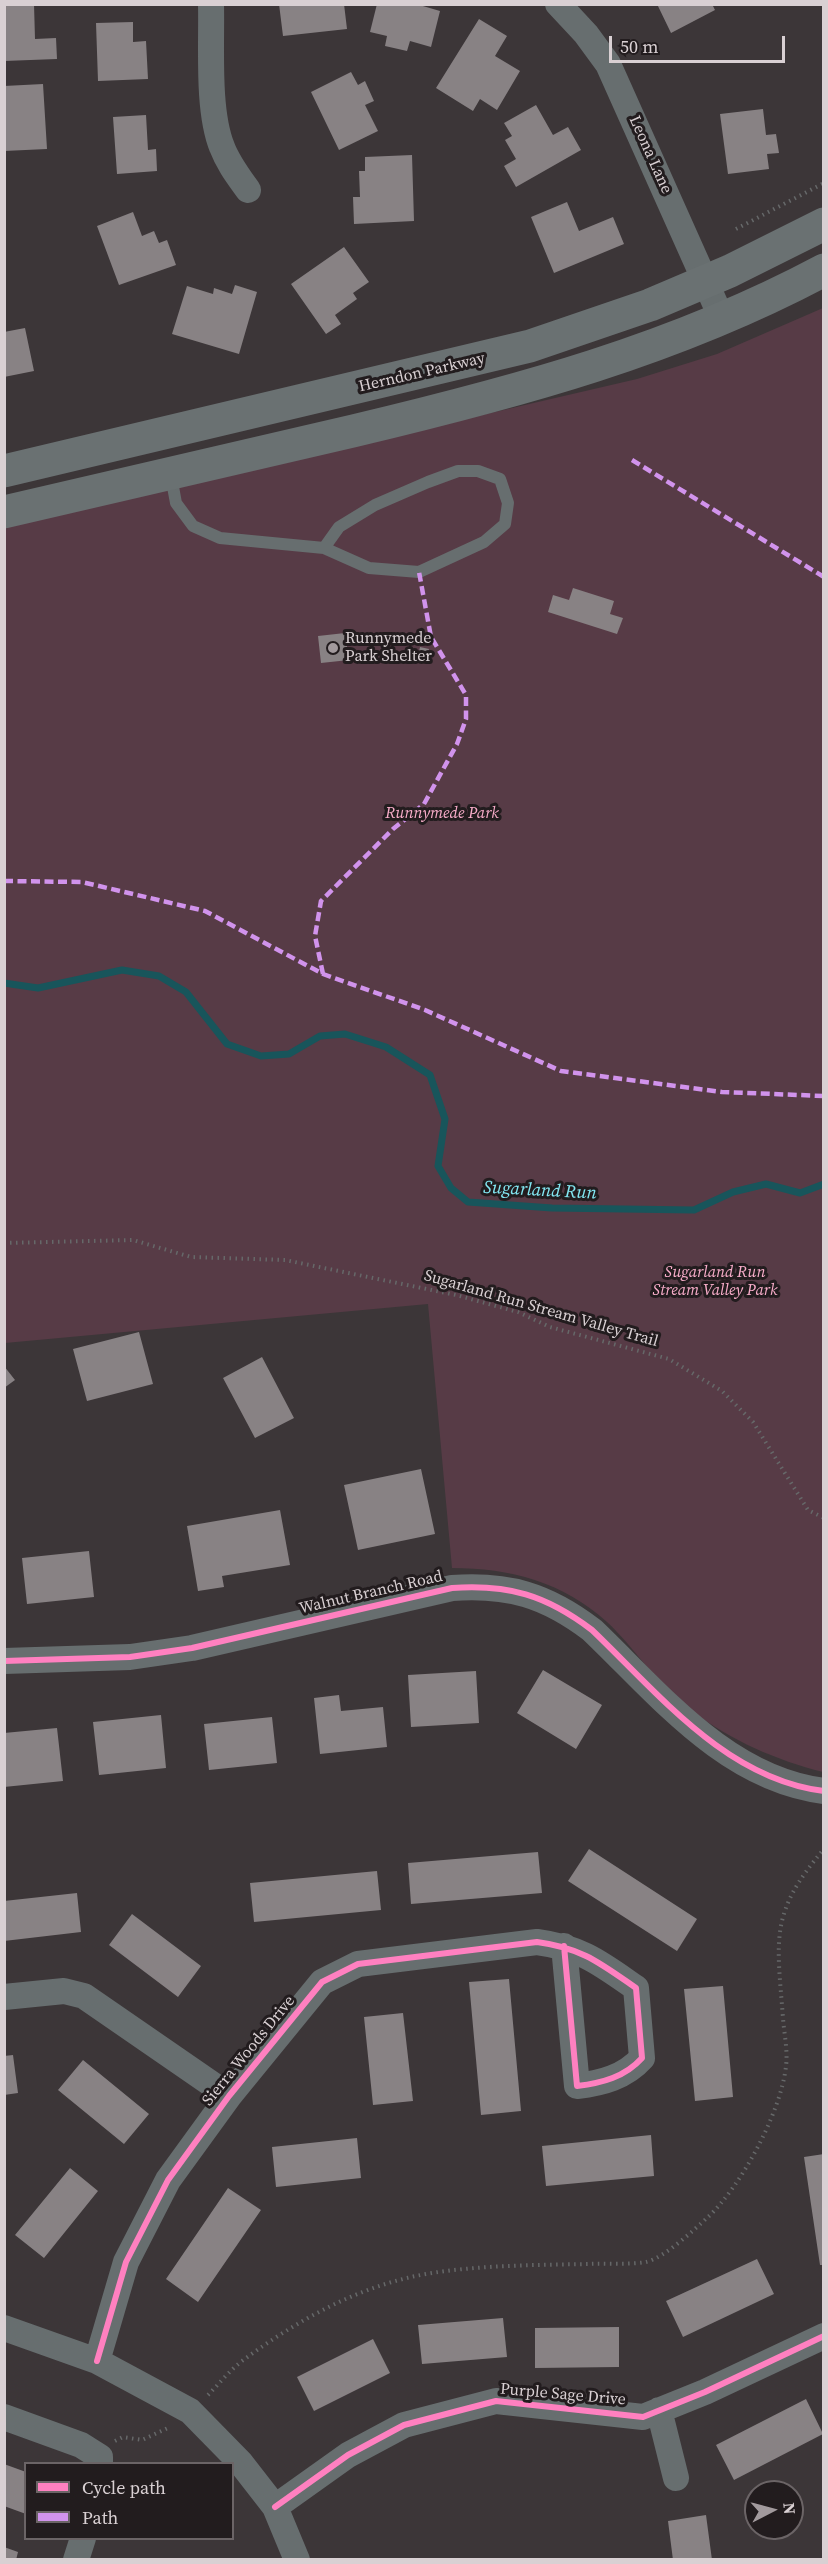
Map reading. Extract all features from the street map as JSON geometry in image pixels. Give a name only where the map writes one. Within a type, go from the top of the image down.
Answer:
[{"type":"main road","name":"Herndon Parkway","points":[[4,471],[520,349],[613,319],[706,281],[824,224]]},
{"type":"main road","points":[[4,512],[519,391],[618,360],[722,319],[824,270]]},
{"type":"street","points":[[211,4],[214,117],[221,145],[232,168],[248,190]]},
{"type":"street","name":"Leona Lane","points":[[558,4],[586,34],[608,64],[722,319]]},
{"type":"street","name":"Walnut Branch Road","points":[[4,1661],[130,1657],[192,1648],[452,1588],[483,1586],[513,1590],[545,1600],[578,1620],[704,1736],[739,1761],[775,1778],[824,1791]]},
{"type":"street","name":"Sierra Woods Drive","points":[[97,2361],[126,2262],[168,2180],[229,2096],[322,1982],[358,1964],[537,1942],[564,1946],[586,1954],[636,1988],[642,2058],[631,2070],[599,2084],[577,2086],[564,1946]]},
{"type":"street","points":[[4,1997],[63,1991],[84,1996],[229,2096]]},
{"type":"street","points":[[4,2328],[97,2361],[190,2411],[240,2462],[274,2507],[297,2559]]},
{"type":"street","name":"Purple Sage Drive","points":[[274,2507],[348,2455],[404,2425],[496,2401],[643,2417],[705,2392],[824,2336]]},
{"type":"street","points":[[659,2410],[676,2478]]},
{"type":"street","points":[[4,2417],[81,2445],[100,2460]]},
{"type":"street","points":[[76,2559],[82,2540]]},
{"type":"lane","points":[[171,474],[176,503],[193,526],[220,538],[324,548],[369,568],[419,572],[484,542],[505,524],[508,503],[500,479],[478,471],[458,471],[375,505],[339,527],[324,548]]},
{"type":"path","points":[[736,229],[824,183]]},
{"type":"path","points":[[100,2460],[110,2443],[123,2437],[142,2440],[163,2432],[190,2411],[240,2363],[309,2318],[343,2299],[426,2274],[540,2265],[647,2262],[672,2247],[710,2215],[744,2171],[771,2114],[779,2091],[786,2065],[778,1946],[783,1910],[800,1877],[824,1849]]},
{"type":"green space","name":"Runnymede Park","points":[[823,308],[823,1772],[788,1762],[755,1748],[707,1722],[658,1680],[607,1622],[590,1608],[554,1587],[535,1580],[494,1571],[452,1568],[428,1304],[5,1343],[4,526],[637,379],[717,354]]},
{"type":"building","points":[[4,4],[34,4],[35,39],[56,38],[57,59],[4,61]]},
{"type":"building","points":[[279,4],[344,4],[347,29],[283,36]]},
{"type":"building","points":[[377,4],[416,4],[440,11],[431,47],[410,41],[407,51],[385,46],[387,36],[370,32]]},
{"type":"building","points":[[657,4],[712,4],[715,10],[671,33]]},
{"type":"building","points":[[479,19],[507,36],[495,56],[520,71],[497,110],[480,99],[473,111],[436,88]]},
{"type":"building","points":[[133,22],[133,42],[146,41],[148,79],[98,81],[96,23]]},
{"type":"building","points":[[351,72],[358,85],[365,81],[374,101],[365,105],[378,131],[339,150],[311,92]]},
{"type":"building","points":[[43,84],[47,149],[4,151],[4,86]]},
{"type":"building","points":[[536,105],[553,135],[568,127],[581,150],[516,187],[504,166],[516,159],[505,140],[512,136],[504,123]]},
{"type":"building","points":[[763,109],[766,135],[776,134],[779,153],[767,154],[769,169],[728,174],[720,114]]},
{"type":"building","points":[[146,115],[148,150],[156,149],[157,171],[117,174],[113,117]]},
{"type":"building","points":[[412,155],[414,221],[354,224],[353,197],[360,197],[359,171],[365,171],[365,157]]},
{"type":"building","points":[[567,202],[579,231],[613,217],[624,244],[554,273],[531,217]]},
{"type":"building","points":[[133,212],[142,236],[154,231],[159,243],[167,240],[176,265],[119,285],[97,226]]},
{"type":"building","points":[[344,247],[369,282],[353,293],[357,299],[335,315],[341,324],[326,334],[291,284]]},
{"type":"building","points":[[235,285],[257,292],[239,354],[172,334],[187,286],[213,294],[214,288],[232,294]]},
{"type":"building","points":[[25,328],[34,371],[4,377],[4,332]]},
{"type":"building","points":[[573,588],[614,601],[610,614],[623,618],[617,634],[548,612],[553,595],[569,600]]},
{"type":"building","name":"Runnymede Park Shelter","points":[[345,633],[349,660],[321,663],[318,636]]},
{"type":"building","points":[[420,647],[429,649],[427,658],[418,656]]},
{"type":"building","points":[[139,1332],[153,1384],[87,1401],[73,1349]]},
{"type":"building","points":[[262,1357],[294,1418],[255,1438],[223,1378]]},
{"type":"building","points":[[4,1366],[15,1380],[4,1388]]},
{"type":"building","points":[[421,1469],[435,1534],[358,1550],[344,1485]]},
{"type":"building","points":[[280,1510],[290,1565],[222,1576],[224,1587],[198,1591],[187,1526]]},
{"type":"building","points":[[89,1551],[94,1597],[27,1604],[22,1558]]},
{"type":"building","points":[[543,1670],[602,1705],[576,1749],[517,1713]]},
{"type":"building","points":[[476,1671],[479,1723],[411,1727],[408,1675]]},
{"type":"building","points":[[339,1695],[341,1711],[383,1707],[387,1747],[320,1754],[314,1698]]},
{"type":"building","points":[[161,1715],[166,1768],[99,1775],[93,1722]]},
{"type":"building","points":[[272,1717],[277,1763],[209,1770],[204,1724]]},
{"type":"building","points":[[57,1728],[63,1781],[4,1787],[4,1733]]},
{"type":"building","points":[[589,1849],[697,1919],[677,1951],[568,1881]]},
{"type":"building","points":[[538,1852],[542,1893],[411,1904],[408,1863]]},
{"type":"building","points":[[377,1871],[381,1910],[254,1922],[250,1883]]},
{"type":"building","points":[[77,1893],[81,1932],[4,1941],[4,1901]]},
{"type":"building","points":[[132,1914],[201,1966],[178,1997],[109,1945]]},
{"type":"building","points":[[509,1979],[521,2111],[481,2115],[469,1982]]},
{"type":"building","points":[[723,1986],[733,2097],[695,2101],[684,1989]]},
{"type":"building","points":[[403,2013],[413,2101],[373,2105],[364,2017]]},
{"type":"building","points":[[13,2055],[18,2093],[4,2095],[4,2056]]},
{"type":"building","points":[[83,2060],[149,2114],[124,2144],[58,2090]]},
{"type":"building","points":[[651,2135],[654,2176],[546,2186],[542,2146]]},
{"type":"building","points":[[357,2138],[361,2178],[276,2187],[272,2147]]},
{"type":"building","points":[[824,2154],[824,2265],[820,2265],[804,2157]]},
{"type":"building","points":[[70,2168],[98,2191],[44,2258],[15,2235]]},
{"type":"building","points":[[228,2188],[261,2210],[198,2302],[166,2279]]},
{"type":"building","points":[[757,2259],[774,2294],[683,2337],[666,2301]]},
{"type":"building","points":[[503,2318],[507,2357],[422,2364],[418,2325]]},
{"type":"building","points":[[619,2327],[619,2367],[535,2368],[535,2328]]},
{"type":"building","points":[[373,2339],[390,2373],[314,2411],[297,2377]]},
{"type":"building","points":[[806,2399],[823,2434],[734,2480],[716,2445]]},
{"type":"building","points":[[4,2464],[24,2471],[24,2513],[4,2506]]},
{"type":"building","points":[[706,2515],[712,2560],[673,2560],[668,2521]]},
{"type":"building","points":[[4,2547],[18,2552],[16,2560],[4,2560]]},
{"type":"waterway","name":"Sugarland Run","points":[[4,983],[38,988],[122,970],[159,976],[186,992],[227,1044],[261,1056],[289,1054],[320,1036],[345,1034],[386,1047],[430,1075],[445,1119],[438,1166],[451,1188],[468,1202],[552,1208],[694,1210],[733,1192],[766,1184],[800,1193],[824,1184]]},
{"type":"marked path","points":[[632,460],[824,577]]},
{"type":"marked path","points":[[323,974],[315,936],[321,901],[393,829],[424,804],[457,744],[466,719],[466,695],[431,637],[419,572]]},
{"type":"marked path","points":[[4,881],[82,882],[205,911],[323,974],[425,1010],[561,1071],[722,1092],[824,1096]]},
{"type":"cycle path","points":[[4,1661],[130,1657],[192,1648],[452,1588],[509,1590],[526,1594],[559,1608],[592,1630],[696,1730],[725,1751],[756,1770],[789,1783],[824,1791]]},
{"type":"cycle path","points":[[97,2361],[126,2262],[168,2180],[229,2096],[322,1982],[358,1964],[537,1942],[553,1945],[566,1948],[601,1964],[636,1988],[642,2058],[635,2065],[612,2078],[577,2086],[564,1946]]},
{"type":"cycle path","points":[[275,2507],[348,2455],[404,2425],[496,2401],[643,2417],[705,2392],[824,2336]]},
{"type":"place","name":"Runnymede Park Shelter","points":[[333,648]]},
{"type":"park label","name":"Sugarland Run Stream Valley Park","points":[[715,1282]]}]
